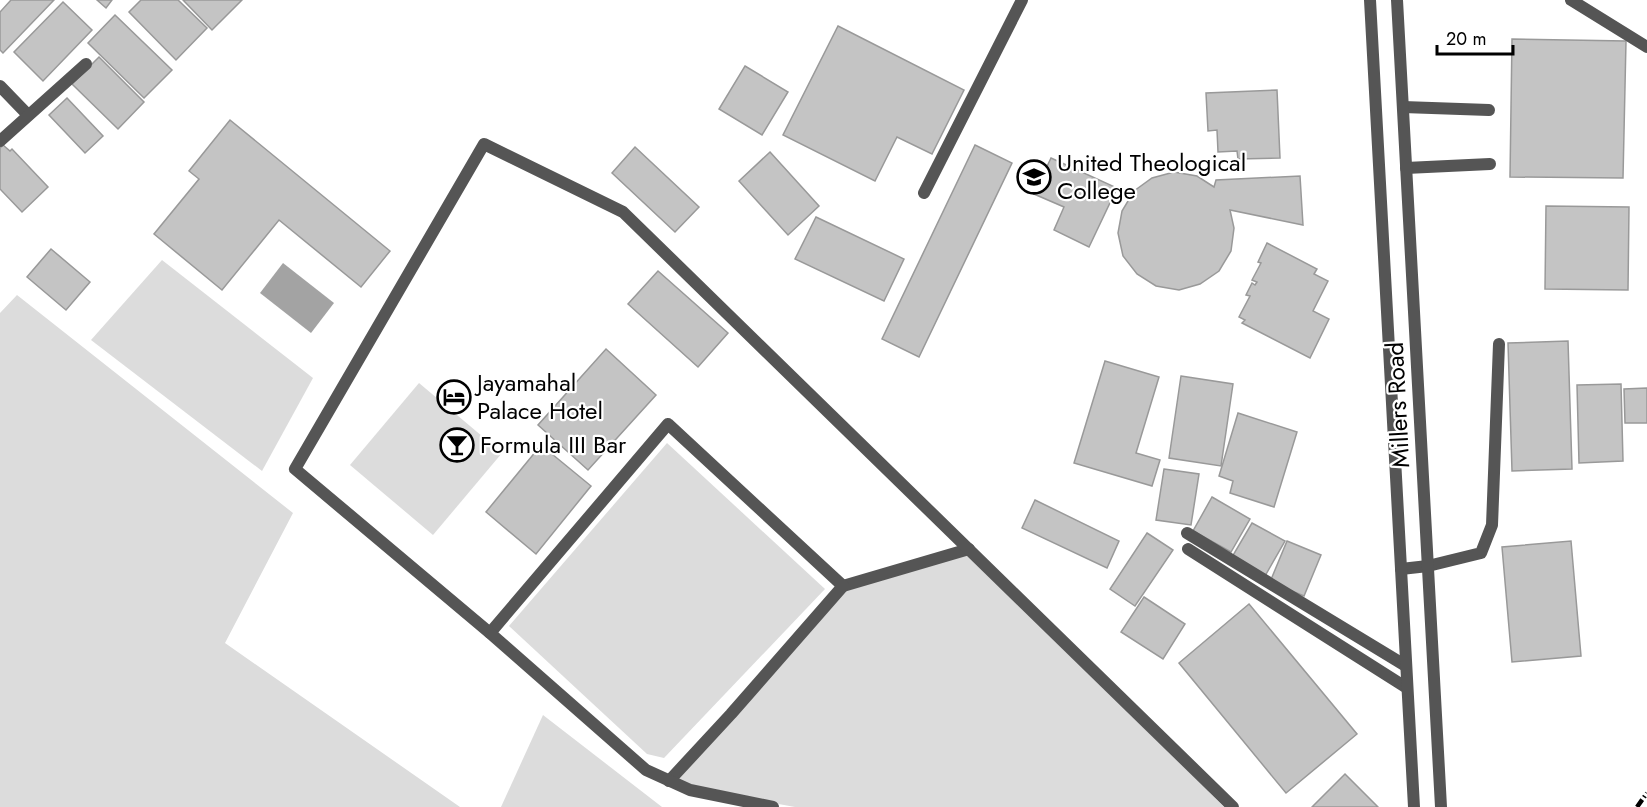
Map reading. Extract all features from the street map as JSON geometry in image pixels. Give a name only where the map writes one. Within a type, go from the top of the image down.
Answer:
[{"type":"street","points":[[924,193],[1022,0]]},
{"type":"street","name":"Millers Road","points":[[1370,0],[1414,807]]},
{"type":"street","name":"Millers Road","points":[[1397,0],[1441,807]]},
{"type":"street","points":[[1571,0],[1647,48]]},
{"type":"street","points":[[0,141],[86,64]]},
{"type":"street","points":[[0,86],[28,115]]},
{"type":"street","points":[[1403,107],[1489,110]]},
{"type":"street","points":[[773,807],[747,805],[690,790],[646,770],[490,633],[295,469],[484,144],[623,212],[1233,807]]},
{"type":"street","points":[[1406,168],[1490,164]]},
{"type":"street","points":[[1401,569],[1428,566],[1481,553],[1492,525],[1499,344]]},
{"type":"street","points":[[490,633],[668,424],[843,586]]},
{"type":"street","points":[[1187,533],[1406,666]]},
{"type":"street","points":[[669,781],[843,586],[969,549]]},
{"type":"street","points":[[1188,549],[1407,688]]},
{"type":"shaded area","points":[[162,260],[313,378],[262,471],[91,340]]},
{"type":"shaded area","points":[[283,263],[334,303],[311,333],[260,293]]},
{"type":"shaded area","points":[[17,295],[293,513],[225,643],[460,807],[0,807],[0,313]]},
{"type":"shaded area","points":[[419,383],[502,453],[433,535],[350,465]]},
{"type":"shaded area","points":[[667,443],[825,589],[664,758],[647,754],[509,626]]},
{"type":"shaded area","points":[[967,553],[1224,807],[795,807],[691,788],[672,780],[845,590]]},
{"type":"shaded area","points":[[543,715],[662,807],[501,807]]},
{"type":"building","points":[[11,0],[54,0],[3,53],[0,50],[0,12]]},
{"type":"building","points":[[97,0],[112,0],[106,8]]},
{"type":"building","points":[[141,0],[178,0],[207,28],[176,60],[129,12]]},
{"type":"building","points":[[183,0],[242,0],[212,30]]},
{"type":"building","points":[[63,2],[92,30],[43,81],[14,52]]},
{"type":"building","points":[[115,15],[172,70],[144,98],[88,43]]},
{"type":"building","points":[[838,26],[964,90],[932,154],[897,137],[875,181],[783,135]]},
{"type":"building","points":[[1512,39],[1626,41],[1623,178],[1510,177]]},
{"type":"building","points":[[99,57],[144,102],[118,129],[72,84]]},
{"type":"building","points":[[745,66],[788,92],[762,135],[719,109]]},
{"type":"building","points":[[1277,90],[1280,158],[1238,159],[1237,151],[1218,152],[1217,130],[1208,131],[1206,93]]},
{"type":"building","points":[[67,98],[103,136],[85,153],[49,115]]},
{"type":"building","points":[[230,120],[390,251],[361,287],[279,220],[222,290],[154,234],[199,179],[189,171]]},
{"type":"building","points":[[3,145],[10,151],[12,149],[48,187],[22,212],[0,189],[0,148]]},
{"type":"building","points":[[975,145],[1012,163],[919,357],[882,339]]},
{"type":"building","points":[[635,147],[699,207],[675,232],[612,173]]},
{"type":"building","points":[[770,152],[819,206],[788,235],[739,181]]},
{"type":"building","points":[[1051,158],[1117,188],[1089,247],[1054,230],[1064,207],[1034,194]]},
{"type":"building","points":[[1174,172],[1197,176],[1214,187],[1216,180],[1300,176],[1303,225],[1230,210],[1234,228],[1231,251],[1219,271],[1200,284],[1179,290],[1156,286],[1137,274],[1123,256],[1118,233],[1122,211],[1134,191],[1152,178]]},
{"type":"building","points":[[1546,206],[1629,207],[1628,290],[1545,289]]},
{"type":"building","points":[[816,217],[904,259],[884,301],[795,259]]},
{"type":"building","points":[[1267,243],[1317,269],[1314,274],[1328,281],[1313,311],[1329,319],[1310,358],[1242,323],[1245,320],[1239,317],[1250,296],[1246,295],[1252,283],[1255,285],[1257,282],[1252,280],[1261,263],[1258,262]]},
{"type":"building","points":[[51,249],[90,282],[66,310],[27,277]]},
{"type":"building","points":[[658,271],[728,333],[698,367],[628,304]]},
{"type":"building","points":[[1568,341],[1572,469],[1512,471],[1508,343]]},
{"type":"building","points":[[606,349],[656,395],[588,470],[538,425]]},
{"type":"building","points":[[1105,361],[1159,377],[1136,453],[1160,460],[1152,486],[1074,463]]},
{"type":"building","points":[[1181,376],[1233,384],[1221,466],[1169,458]]},
{"type":"building","points":[[1621,384],[1623,461],[1579,463],[1577,385]]},
{"type":"building","points":[[1647,388],[1647,423],[1625,423],[1624,389]]},
{"type":"building","points":[[1238,413],[1297,432],[1274,507],[1230,493],[1233,481],[1219,476]]},
{"type":"building","points":[[541,445],[591,486],[536,554],[486,512]]},
{"type":"building","points":[[1164,469],[1199,474],[1191,525],[1156,520]]},
{"type":"building","points":[[1212,497],[1250,519],[1231,552],[1193,531]]},
{"type":"building","points":[[1035,500],[1119,541],[1107,568],[1022,528]]},
{"type":"building","points":[[1252,523],[1285,541],[1265,576],[1232,557]]},
{"type":"building","points":[[1147,533],[1173,550],[1135,606],[1110,589]]},
{"type":"building","points":[[1287,541],[1321,555],[1304,596],[1270,582]]},
{"type":"building","points":[[1571,541],[1581,656],[1512,662],[1502,547]]},
{"type":"building","points":[[1144,597],[1185,624],[1163,659],[1121,632]]},
{"type":"building","points":[[1249,604],[1357,734],[1286,793],[1179,663]]},
{"type":"building","points":[[1345,774],[1378,807],[1312,807]]},
{"type":"railway","points":[[1637,807],[1647,793]]},
{"type":"place","name":"United Theological College","points":[[1034,177]]},
{"type":"place","name":"Jayamahal Palace Hotel","points":[[454,397]]},
{"type":"place","name":"Formula III Bar","points":[[457,445]]}]
